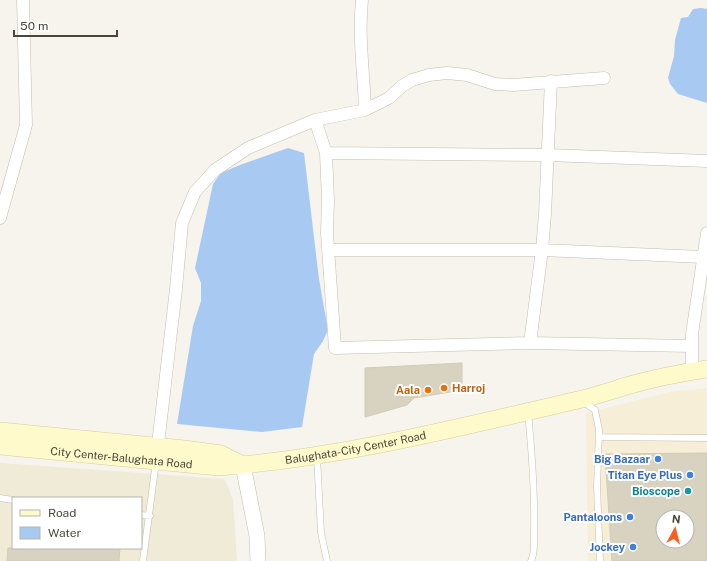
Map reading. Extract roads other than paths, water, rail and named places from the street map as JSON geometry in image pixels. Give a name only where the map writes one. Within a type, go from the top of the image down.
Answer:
[{"type":"main road","name":"Balughata-City Center Road","points":[[243,465],[316,455],[400,440],[580,399],[632,384],[700,368]]},
{"type":"main road","points":[[0,431],[157,453]]},
{"type":"main road","name":"City Center-Balughata Road","points":[[0,446],[157,453],[219,467],[243,465]]},
{"type":"street","points":[[0,218],[26,125],[23,0]]},
{"type":"street","points":[[362,0],[360,18],[365,110]]},
{"type":"street","points":[[157,453],[182,223],[195,192],[215,170],[248,148],[315,120],[365,110],[389,98],[402,86],[412,80],[447,73],[467,75],[495,84],[512,85],[604,78]]},
{"type":"street","points":[[530,343],[542,250],[551,81]]},
{"type":"street","points":[[315,120],[326,153],[328,200],[327,233],[335,348],[530,343],[691,346]]},
{"type":"street","points":[[326,153],[548,155],[707,161]]},
{"type":"street","points":[[700,368],[691,346],[707,233]]},
{"type":"street","points":[[329,250],[542,250],[703,257]]},
{"type":"street","points":[[243,465],[257,536],[258,561]]},
{"type":"lane","points":[[580,399],[595,410],[599,430],[598,487],[600,561]]},
{"type":"lane","points":[[528,411],[532,458],[534,519],[534,542],[531,561]]},
{"type":"lane","points":[[599,437],[707,438]]},
{"type":"lane","points":[[143,561],[157,453]]},
{"type":"lane","points":[[316,455],[321,534],[327,561]]},
{"type":"lane","points":[[0,498],[12,500]]},
{"type":"lane","points":[[142,515],[150,516]]},
{"type":"water","points":[[693,9],[707,9],[707,103],[678,94],[670,84],[668,78],[674,56],[675,40],[681,18],[688,17]]},
{"type":"water","points":[[288,148],[304,153],[319,279],[328,330],[323,341],[314,354],[302,427],[262,432],[177,424],[193,326],[201,301],[201,283],[195,268],[213,184],[221,173]]},
{"type":"place","name":"Harroj","points":[[444,388]]},
{"type":"place","name":"Aala","points":[[428,390]]},
{"type":"place","name":"Big Bazaar","points":[[658,459]]},
{"type":"place","name":"Titan Eye Plus","points":[[690,475]]},
{"type":"place","name":"Bioscope","points":[[688,491]]},
{"type":"place","name":"Pantaloons","points":[[630,517]]},
{"type":"place","name":"Jockey","points":[[633,547]]}]
